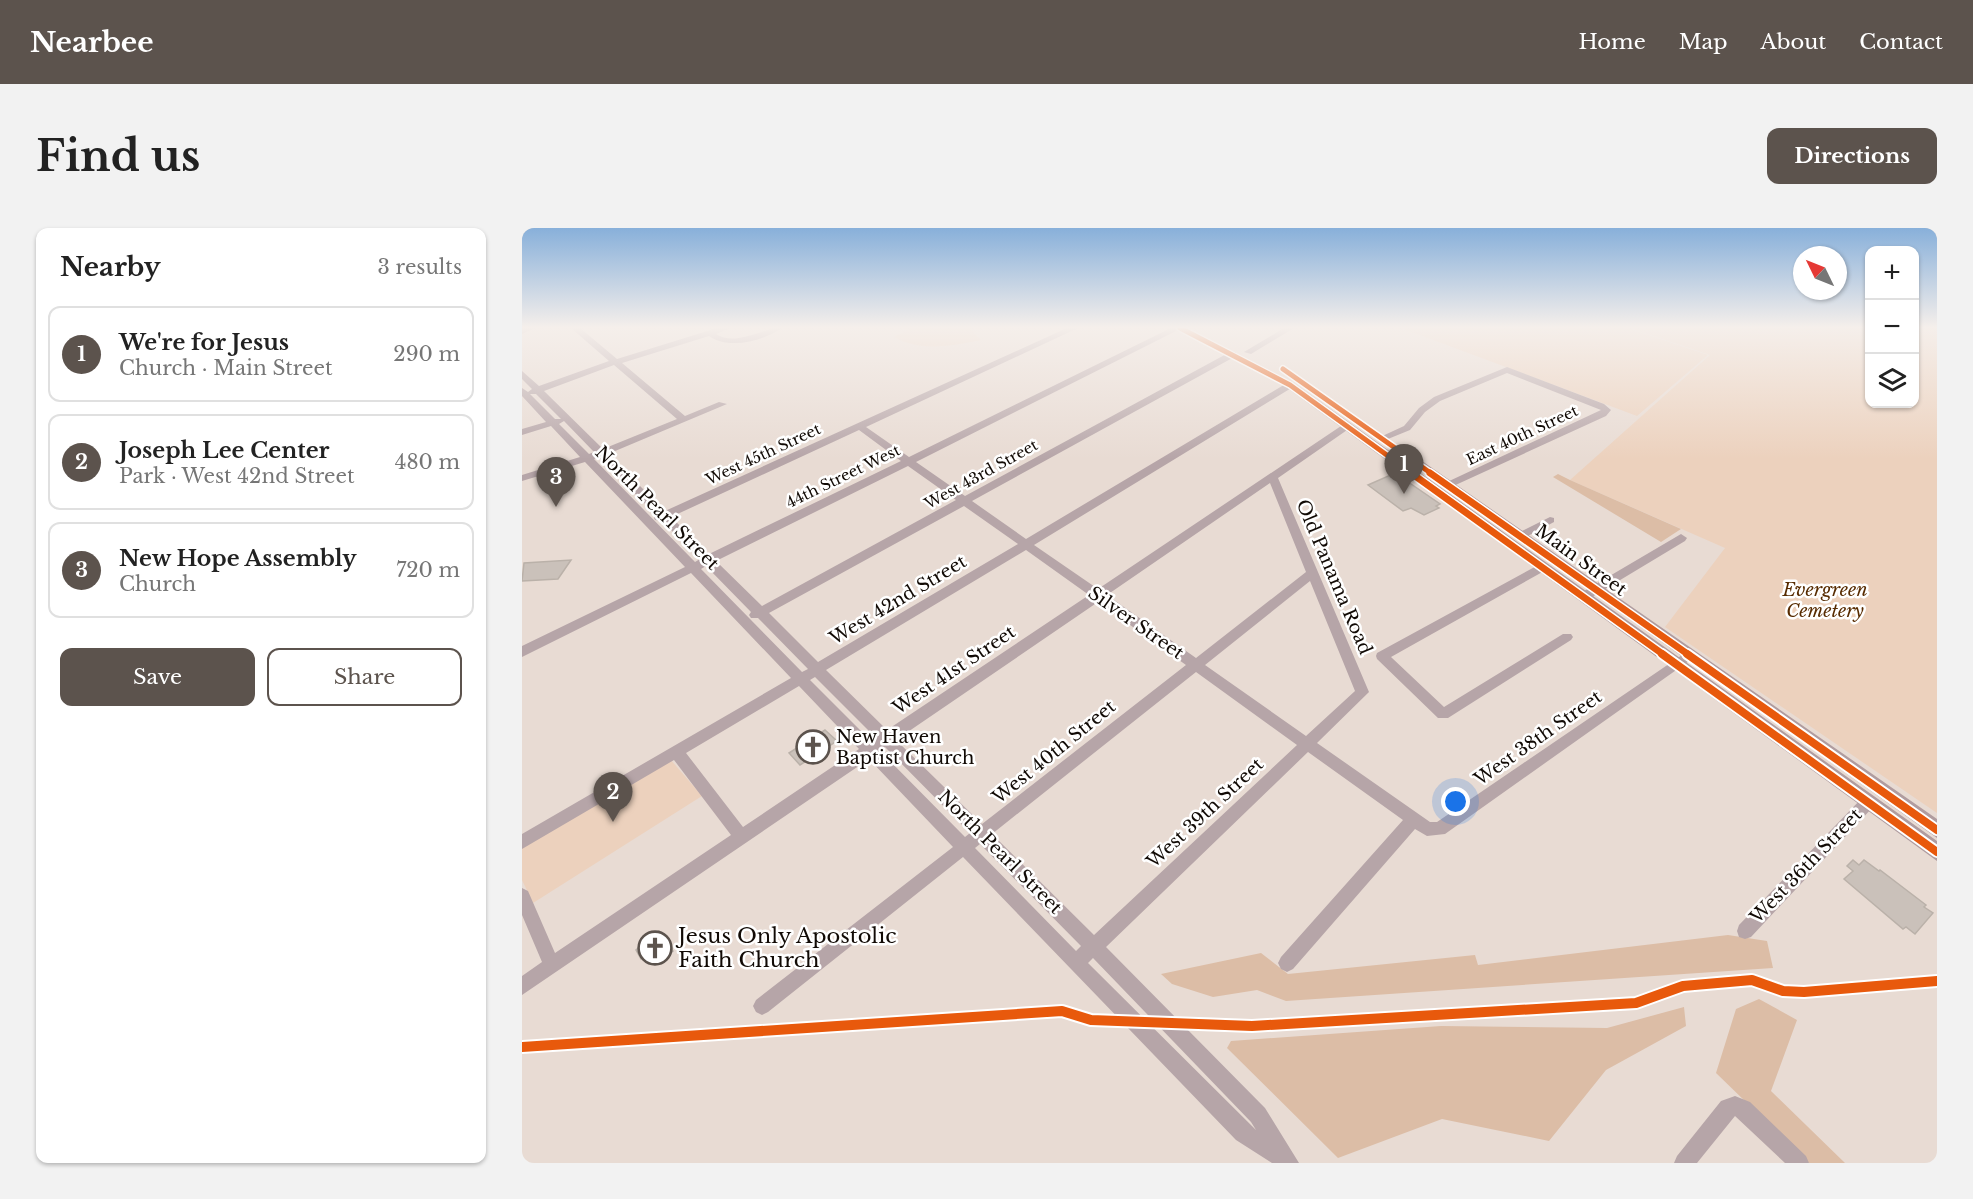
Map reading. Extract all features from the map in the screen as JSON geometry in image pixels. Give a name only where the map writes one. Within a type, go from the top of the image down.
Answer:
[{"type":"main road","name":"Main Street","points":[[1265,372],[1290,385],[1542,567],[1589,593]]},
{"type":"main road","name":"Main Street","points":[[1286,372],[1300,379],[1520,535],[1589,593],[1684,661],[1937,830]]},
{"type":"main road","points":[[1347,426],[1359,428],[1433,474]]},
{"type":"main road","name":"Main Street","points":[[1684,661],[1937,852]]},
{"type":"street","points":[[523,393],[589,372]]},
{"type":"street","points":[[626,372],[684,420]]},
{"type":"street","name":"West 45th Street","points":[[649,523],[979,372]]},
{"type":"street","name":"44th Street West","points":[[522,652],[1091,372]]},
{"type":"street","name":"West 43rd Street","points":[[744,621],[1201,372]]},
{"type":"street","name":"East 40th Street","points":[[1383,438],[1407,428],[1422,410],[1437,399],[1503,372]]},
{"type":"street","name":"East 40th Street","points":[[1449,485],[1603,414],[1606,410],[1601,406],[1511,372]]},
{"type":"street","name":"North Pearl Street","points":[[522,374],[982,834],[1258,1115],[1288,1163]]},
{"type":"street","name":"West 42nd Street","points":[[522,842],[652,764],[677,753],[1290,385]]},
{"type":"street","name":"North Pearl Street","points":[[523,393],[1243,1133],[1288,1163]]},
{"type":"street","points":[[522,477],[601,453],[722,404]]},
{"type":"street","points":[[522,432],[567,419]]},
{"type":"street","name":"Silver Street","points":[[859,426],[1413,820]]},
{"type":"street","name":"West 41st Street","points":[[522,986],[1347,426]]},
{"type":"street","name":"Old Panama Road","points":[[1272,476],[1362,692]]},
{"type":"street","points":[[1520,535],[1550,520]]},
{"type":"street","points":[[1589,593],[1681,538]]},
{"type":"street","points":[[1542,567],[1382,656],[1443,714],[1567,637]]},
{"type":"street","name":"West 40th Street","points":[[762,1006],[1312,573]]},
{"type":"street","name":"West 38th Street","points":[[1413,820],[1427,828],[1440,829],[1684,661]]},
{"type":"street","name":"West 39th Street","points":[[1076,963],[1362,692]]},
{"type":"street","points":[[677,753],[741,836]]},
{"type":"street","name":"West 36th Street","points":[[1744,931],[1868,802]]},
{"type":"street","points":[[1287,963],[1413,820]]},
{"type":"street","points":[[522,896],[552,966]]},
{"type":"street","points":[[1684,1163],[1728,1108],[1735,1106],[1743,1109],[1798,1163]]},
{"type":"green space","points":[[1518,372],[1689,372],[1637,416]]},
{"type":"green space","name":"Evergreen Cemetery","points":[[1691,372],[1865,372],[1865,408],[1919,408],[1919,372],[1937,372],[1937,813],[1665,627],[1725,548],[1570,480]]},
{"type":"green space","points":[[670,759],[702,796],[533,903],[522,880],[522,848]]},
{"type":"shaded area","points":[[1558,474],[1681,529],[1661,542],[1553,477]]},
{"type":"shaded area","points":[[1728,935],[1767,941],[1773,968],[1286,1001],[1257,990],[1213,997],[1172,984],[1161,974],[1261,953],[1288,974],[1475,955],[1478,965]]},
{"type":"shaded area","points":[[1759,999],[1797,1020],[1771,1091],[1845,1163],[1809,1163],[1716,1073],[1736,1009]]},
{"type":"shaded area","points":[[1684,1007],[1686,1026],[1606,1070],[1549,1141],[1442,1119],[1338,1158],[1227,1048],[1231,1041],[1441,1026],[1607,1028]]},
{"type":"building","points":[[1395,473],[1440,504],[1436,506],[1439,508],[1424,515],[1411,508],[1403,511],[1368,485]]},
{"type":"building","points":[[571,560],[558,579],[522,581],[524,563]]},
{"type":"building","name":"New Haven Baptist Church","points":[[825,730],[837,741],[800,765],[789,753]]},
{"type":"building","points":[[1853,860],[1859,865],[1864,860],[1880,870],[1926,905],[1924,907],[1933,913],[1915,934],[1906,927],[1903,929],[1844,879],[1853,871],[1847,866]]},
{"type":"building","name":"Jesus Only Apostolic Faith Church","points":[[659,931],[673,951],[655,964],[649,954],[641,959],[636,950]]},
{"type":"cycle path","points":[[1264,372],[1290,385],[1937,852]]},
{"type":"cycle path","points":[[1287,372],[1937,830]]},
{"type":"cycle path","points":[[522,1047],[1062,1011],[1091,1020],[1252,1026],[1636,1003],[1683,986],[1752,980],[1783,991],[1804,992],[1937,981]]},
{"type":"place","name":"We're for Jesus","points":[[1404,494]]},
{"type":"place","name":"New Hope Assembly","points":[[556,507]]},
{"type":"place","name":"New Haven Baptist Church","points":[[813,747]]},
{"type":"place","name":"Joseph Lee Center","points":[[613,822]]},
{"type":"place","name":"Jesus Only Apostolic Faith Church","points":[[655,948]]}]
